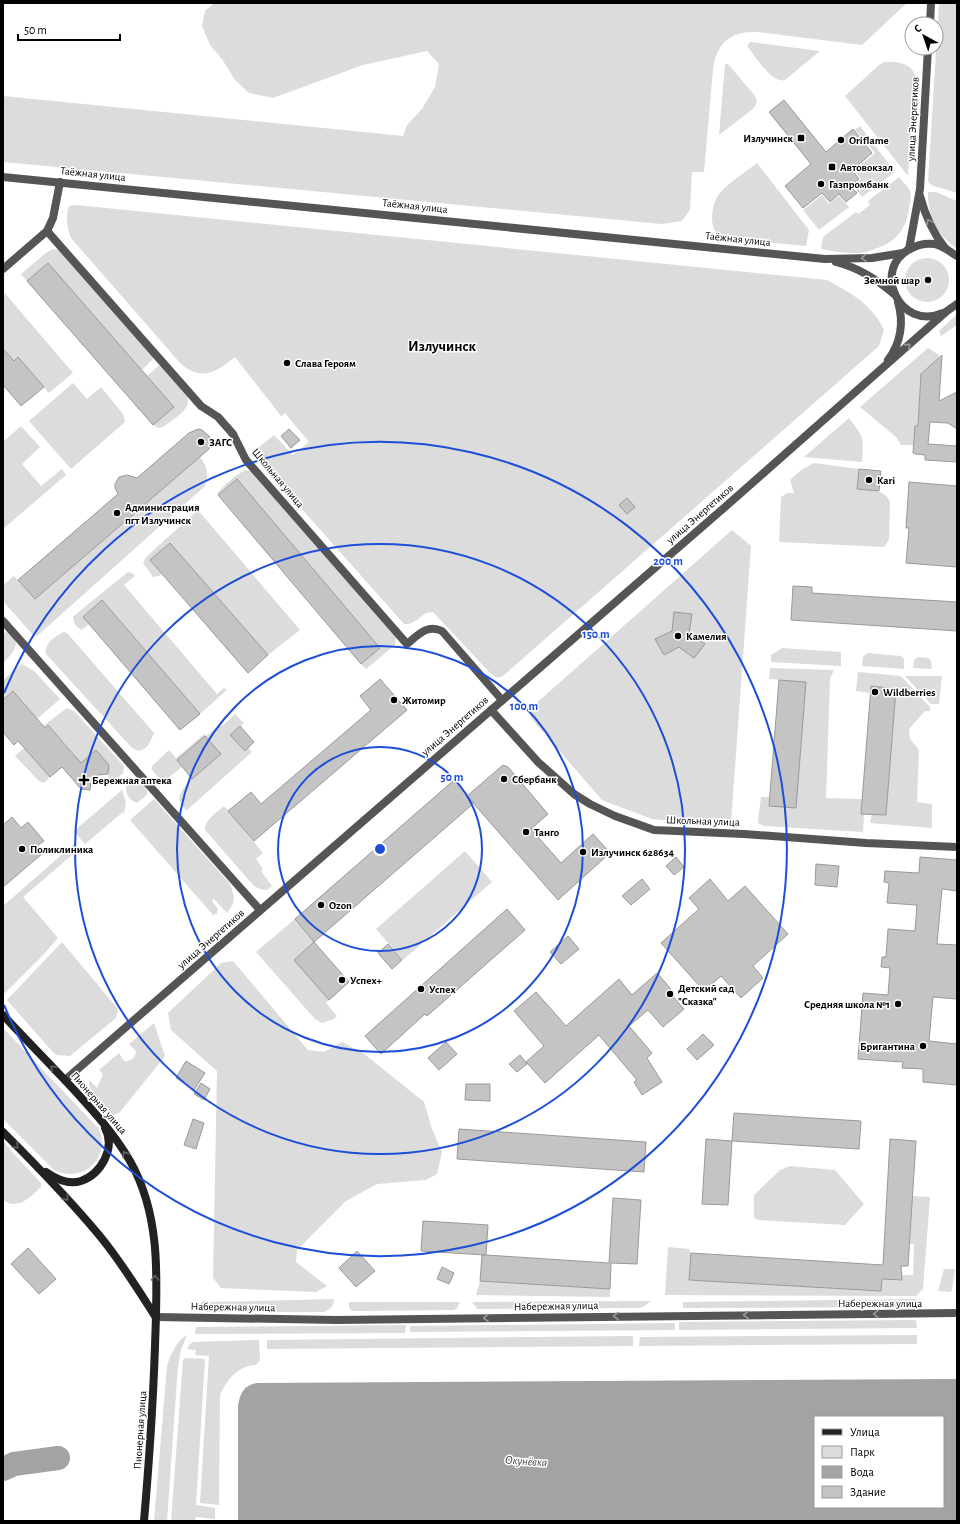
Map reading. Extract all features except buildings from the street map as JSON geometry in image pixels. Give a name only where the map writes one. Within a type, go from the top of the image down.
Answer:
[{"type":"street","points":[[930,16],[931,3]]},
{"type":"street","name":"улица Энергетиков","points":[[919,192],[928,56]]},
{"type":"street","name":"Таёжная улица","points":[[3,177],[825,259]]},
{"type":"street","points":[[3,269],[47,231],[53,218],[60,182]]},
{"type":"street","points":[[879,372],[892,355],[900,335],[902,318],[891,280],[894,266],[906,251],[919,192]]},
{"type":"street","points":[[919,192],[926,215],[937,235],[953,254]]},
{"type":"street","name":"Школьная улица","points":[[47,231],[201,406],[218,417],[233,434],[246,460],[407,644],[427,630],[436,629],[442,631],[502,700]]},
{"type":"street","points":[[825,259],[872,258],[906,251],[916,246],[929,244],[935,244],[953,254]]},
{"type":"street","points":[[825,259],[848,265],[866,273],[896,298],[908,311],[922,316],[935,316],[953,305]]},
{"type":"street","points":[[879,372],[953,305]]},
{"type":"street","name":"улица Энергетиков","points":[[65,1080],[879,372]]},
{"type":"street","points":[[3,621],[260,910]]},
{"type":"street","name":"Школьная улица","points":[[491,710],[538,762],[574,794],[590,804],[633,824],[654,830],[957,847]]},
{"type":"street","name":"Пионерная улица","points":[[3,1015],[99,1117],[130,1161],[146,1199],[155,1242],[156,1317],[152,1420],[144,1521]]},
{"type":"street","points":[[30,1159],[50,1175],[60,1180],[75,1182],[89,1176],[99,1168],[105,1159],[108,1150],[107,1131],[99,1117]]},
{"type":"street","points":[[3,1132],[30,1159],[100,1236],[131,1278],[156,1317]]},
{"type":"street","name":"Набережная улица","points":[[156,1317],[337,1320],[957,1313]]},
{"type":"green space","points":[[214,3],[907,3],[862,45],[757,32],[739,34],[726,40],[718,52],[713,69],[704,172],[692,172],[690,210],[682,221],[662,224],[3,162],[3,96],[403,136],[407,125],[422,109],[435,87],[439,64],[427,51],[363,65],[273,98],[249,93],[235,80],[222,59],[210,45],[202,26],[205,11]]},
{"type":"green space","points":[[939,3],[957,3],[957,193],[931,185],[928,181],[936,56],[944,56],[944,16],[938,16]]},
{"type":"green space","points":[[750,42],[820,51],[785,80],[780,80],[769,74],[759,62],[747,46]]},
{"type":"green space","points":[[884,62],[907,65],[915,75],[908,176],[845,96]]},
{"type":"green space","points":[[725,64],[728,64],[755,96],[757,102],[754,108],[719,135]]},
{"type":"green space","points":[[860,126],[895,172],[862,197],[853,186],[861,179],[854,170],[875,153],[855,130]]},
{"type":"green space","points":[[757,163],[809,230],[806,246],[732,239],[719,236],[715,231],[712,214],[714,203],[719,194]]},
{"type":"green space","points":[[899,177],[909,189],[911,197],[906,222],[893,239],[880,247],[860,253],[847,253],[821,249],[823,237],[856,212],[858,214],[870,205],[868,201]]},
{"type":"green space","points":[[928,192],[936,192],[957,201],[957,249],[943,237],[934,224],[929,210]]},
{"type":"green space","points":[[822,195],[829,204],[839,196],[849,207],[819,230],[803,210]]},
{"type":"green space","points":[[76,205],[827,280],[853,295],[867,306],[874,313],[884,330],[879,346],[503,676],[498,678],[492,675],[433,612],[425,614],[413,623],[404,624],[252,453],[274,435],[293,455],[309,442],[285,413],[281,416],[235,357],[215,371],[203,374],[196,373],[181,364],[71,238],[67,214],[69,206]]},
{"type":"green space","points":[[53,249],[60,250],[154,358],[142,370],[48,263],[27,281],[21,274]]},
{"type":"green space","points":[[927,258],[939,262],[945,268],[949,280],[945,292],[939,298],[927,302],[915,298],[909,292],[905,280],[909,268],[915,262]]},
{"type":"green space","points":[[3,291],[73,373],[49,393],[18,358],[14,361],[3,349]]},
{"type":"green space","points":[[957,314],[957,325],[941,336],[939,331]]},
{"type":"green space","points":[[928,348],[939,355],[938,359],[921,374],[918,426],[915,426],[913,445],[901,445],[896,437],[860,407]]},
{"type":"green space","points":[[160,365],[187,396],[188,401],[181,414],[163,427],[159,428],[153,425],[174,407],[147,376]]},
{"type":"green space","points":[[73,383],[87,399],[101,387],[123,414],[125,422],[71,469],[29,421]]},
{"type":"green space","points":[[849,418],[862,438],[862,462],[804,457]]},
{"type":"green space","points":[[21,426],[40,447],[22,464],[41,486],[62,469],[66,475],[3,529],[3,442]]},
{"type":"green space","points":[[200,457],[205,464],[207,471],[205,486],[37,636],[33,635],[3,601],[3,585],[14,576],[35,599]]},
{"type":"green space","points":[[814,463],[859,469],[857,489],[881,492],[888,498],[890,502],[889,540],[884,547],[779,541],[781,497],[787,493],[794,493],[790,480],[801,470]]},
{"type":"green space","points":[[246,470],[251,471],[394,633],[396,638],[395,645],[366,669],[361,664],[380,648],[237,479],[218,495],[217,494],[230,480]]},
{"type":"green space","points":[[198,510],[300,630],[268,655],[170,543],[150,560],[162,574],[153,577],[143,563],[146,557]]},
{"type":"green space","points":[[732,530],[751,546],[731,823],[652,819],[602,800],[531,718],[532,707]]},
{"type":"green space","points":[[128,572],[135,576],[124,585],[217,694],[224,688],[227,690],[200,714],[102,600],[83,617],[89,624],[82,630],[75,623],[73,617],[76,614]]},
{"type":"green space","points":[[3,631],[5,633],[8,631],[14,637],[16,646],[3,663]]},
{"type":"green space","points":[[65,632],[154,733],[145,749],[139,751],[132,748],[46,654],[47,646],[51,640]]},
{"type":"green space","points":[[782,648],[841,652],[841,666],[771,662],[771,655]]},
{"type":"green space","points":[[867,653],[901,656],[904,659],[904,669],[862,666],[863,657]]},
{"type":"green space","points":[[918,657],[928,658],[931,660],[932,669],[913,668],[914,660]]},
{"type":"green space","points":[[22,664],[34,671],[60,699],[37,719],[13,691],[3,700],[3,680]]},
{"type":"green space","points":[[770,668],[834,670],[830,679],[826,798],[862,799],[861,813],[864,814],[863,832],[765,826],[759,824],[758,820],[761,797],[770,797],[806,682],[769,679]]},
{"type":"green space","points":[[858,672],[901,676],[930,707],[930,711],[925,711],[909,729],[910,739],[919,750],[917,802],[932,804],[932,828],[870,823],[872,814],[886,815],[896,689],[871,686],[870,693],[856,691]]},
{"type":"green space","points":[[905,676],[942,676],[939,704],[931,704]]},
{"type":"green space","points":[[67,708],[74,711],[124,766],[123,773],[111,784],[108,780],[109,765],[96,750],[76,768],[75,755],[48,725],[45,728],[43,726]]},
{"type":"green space","points":[[235,714],[244,723],[231,735],[244,751],[248,748],[252,752],[186,811],[179,799],[182,792],[197,774],[221,754],[205,736],[177,760],[182,767],[167,779],[160,779],[152,770],[152,766],[169,750],[176,758],[204,734],[206,736],[218,726],[222,726]]},
{"type":"green space","points":[[24,748],[50,777],[44,783],[39,781],[15,756]]},
{"type":"green space","points":[[137,779],[147,790],[147,795],[137,803],[128,797],[126,787]]},
{"type":"green space","points":[[122,790],[126,802],[124,814],[123,812],[85,844],[74,831]]},
{"type":"green space","points":[[154,799],[230,884],[234,899],[232,906],[227,913],[214,899],[212,901],[218,909],[217,914],[213,915],[130,820]]},
{"type":"green space","points":[[224,806],[263,853],[256,859],[263,869],[261,871],[272,886],[267,890],[254,886],[205,830],[205,826],[209,819]]},
{"type":"green space","points":[[74,844],[79,849],[23,897],[58,938],[4,994],[3,906]]},
{"type":"green space","points":[[465,851],[492,882],[403,960],[376,929]]},
{"type":"green space","points":[[295,919],[314,942],[295,959],[329,1000],[326,1003],[337,1016],[334,1019],[322,1023],[315,1019],[256,952]]},
{"type":"green space","points":[[62,942],[118,1009],[116,1018],[70,1056],[56,1055],[7,1000]]},
{"type":"green space","points":[[233,961],[308,1050],[324,1052],[342,1042],[363,1053],[424,1102],[432,1129],[442,1152],[437,1174],[426,1180],[377,1184],[346,1201],[297,1250],[296,1262],[327,1286],[316,1292],[221,1288],[213,1278],[217,1071],[171,1030],[168,1013],[221,963]]},
{"type":"green space","points":[[154,1023],[165,1056],[120,1112],[114,1115],[94,1094],[89,1084],[89,1080],[97,1088],[103,1074],[99,1070],[119,1053],[124,1061],[129,1061],[132,1059],[135,1056],[136,1051],[129,1044]]},
{"type":"green space","points":[[3,1028],[99,1129],[102,1140],[101,1150],[92,1166],[84,1171],[75,1174],[54,1170],[3,1119]]},
{"type":"green space","points":[[3,1140],[41,1183],[41,1187],[37,1191],[19,1203],[8,1203],[3,1200]]},
{"type":"green space","points":[[790,1166],[835,1170],[864,1204],[845,1225],[758,1220],[754,1218],[754,1195],[780,1170]]},
{"type":"green space","points":[[912,1196],[930,1197],[923,1289],[916,1296],[665,1295],[668,1247],[689,1249],[691,1253],[690,1280],[881,1291],[882,1279],[901,1280],[901,1275],[913,1275],[914,1244],[910,1244]]},
{"type":"green space","points":[[944,1269],[955,1269],[952,1290],[950,1292],[938,1291]]},
{"type":"green space","points":[[480,1281],[610,1289],[610,1297],[476,1295]]},
{"type":"green space","points":[[334,1299],[331,1307],[323,1312],[208,1312],[199,1305],[203,1301]]},
{"type":"green space","points":[[917,1299],[913,1303],[899,1307],[683,1308],[683,1302]]},
{"type":"green space","points":[[651,1301],[643,1307],[637,1308],[485,1309],[477,1309],[472,1302]]},
{"type":"green space","points":[[349,1302],[460,1302],[454,1310],[352,1311],[349,1308]]},
{"type":"green space","points":[[916,1320],[917,1328],[679,1330],[679,1322]]},
{"type":"green space","points":[[675,1323],[675,1330],[410,1332],[410,1326]]},
{"type":"green space","points":[[406,1325],[405,1333],[195,1334],[196,1327]]},
{"type":"green space","points":[[187,1335],[181,1350],[178,1366],[167,1521],[154,1521],[167,1366],[172,1352],[177,1344]]},
{"type":"green space","points":[[917,1335],[917,1344],[639,1346],[640,1337]]},
{"type":"green space","points":[[633,1336],[633,1346],[267,1349],[267,1340]]},
{"type":"green space","points":[[259,1340],[260,1360],[256,1365],[244,1368],[234,1374],[220,1395],[219,1505],[200,1503],[209,1356],[195,1355],[196,1350],[187,1349],[193,1342]]},
{"type":"green space","points":[[185,1358],[205,1359],[196,1505],[215,1508],[215,1519],[196,1517],[195,1521],[171,1521],[183,1360]]},
{"type":"water","name":"Окунёвка","points":[[957,1379],[957,1521],[238,1521],[238,1406],[243,1390],[253,1384]]},
{"type":"waterway","points":[[3,1469],[14,1464],[58,1458]]},
{"type":"place","name":"Излучинск","points":[[801,138]]},
{"type":"place","name":"Oriflame","points":[[841,140]]},
{"type":"place","name":"Автовокзал","points":[[832,167]]},
{"type":"place","name":"Газпромбанк","points":[[821,184]]},
{"type":"place","name":"Земной шар","points":[[928,280]]},
{"type":"place","name":"Слава Героям","points":[[287,363]]},
{"type":"place","name":"ЗАГС","points":[[201,442]]},
{"type":"place","name":"Kari","points":[[869,480]]},
{"type":"place","name":"Администрация пгт Излучинск","points":[[117,513]]},
{"type":"place","name":"Камелия","points":[[678,636]]},
{"type":"place","name":"Wildberries","points":[[875,692]]},
{"type":"place","name":"Житомир","points":[[394,700]]},
{"type":"place","name":"Сбербанк","points":[[504,779]]},
{"type":"place","name":"Бережная аптека","points":[[84,780]]},
{"type":"place","name":"Танго","points":[[526,832]]},
{"type":"place","name":"Поликлиника","points":[[22,849]]},
{"type":"place","name":"Излучинск 628634","points":[[583,852]]},
{"type":"place","name":"Ozon","points":[[321,905]]},
{"type":"place","name":"Успех+","points":[[342,980]]},
{"type":"place","name":"Успех","points":[[421,989]]},
{"type":"place","name":"Детский сад \"Сказка\"","points":[[670,994]]},
{"type":"place","name":"Средняя школа №1","points":[[898,1004]]},
{"type":"place","name":"Бригантина","points":[[923,1046]]},
{"type":"district","name":"Излучинск","points":[[442,346]]}]
